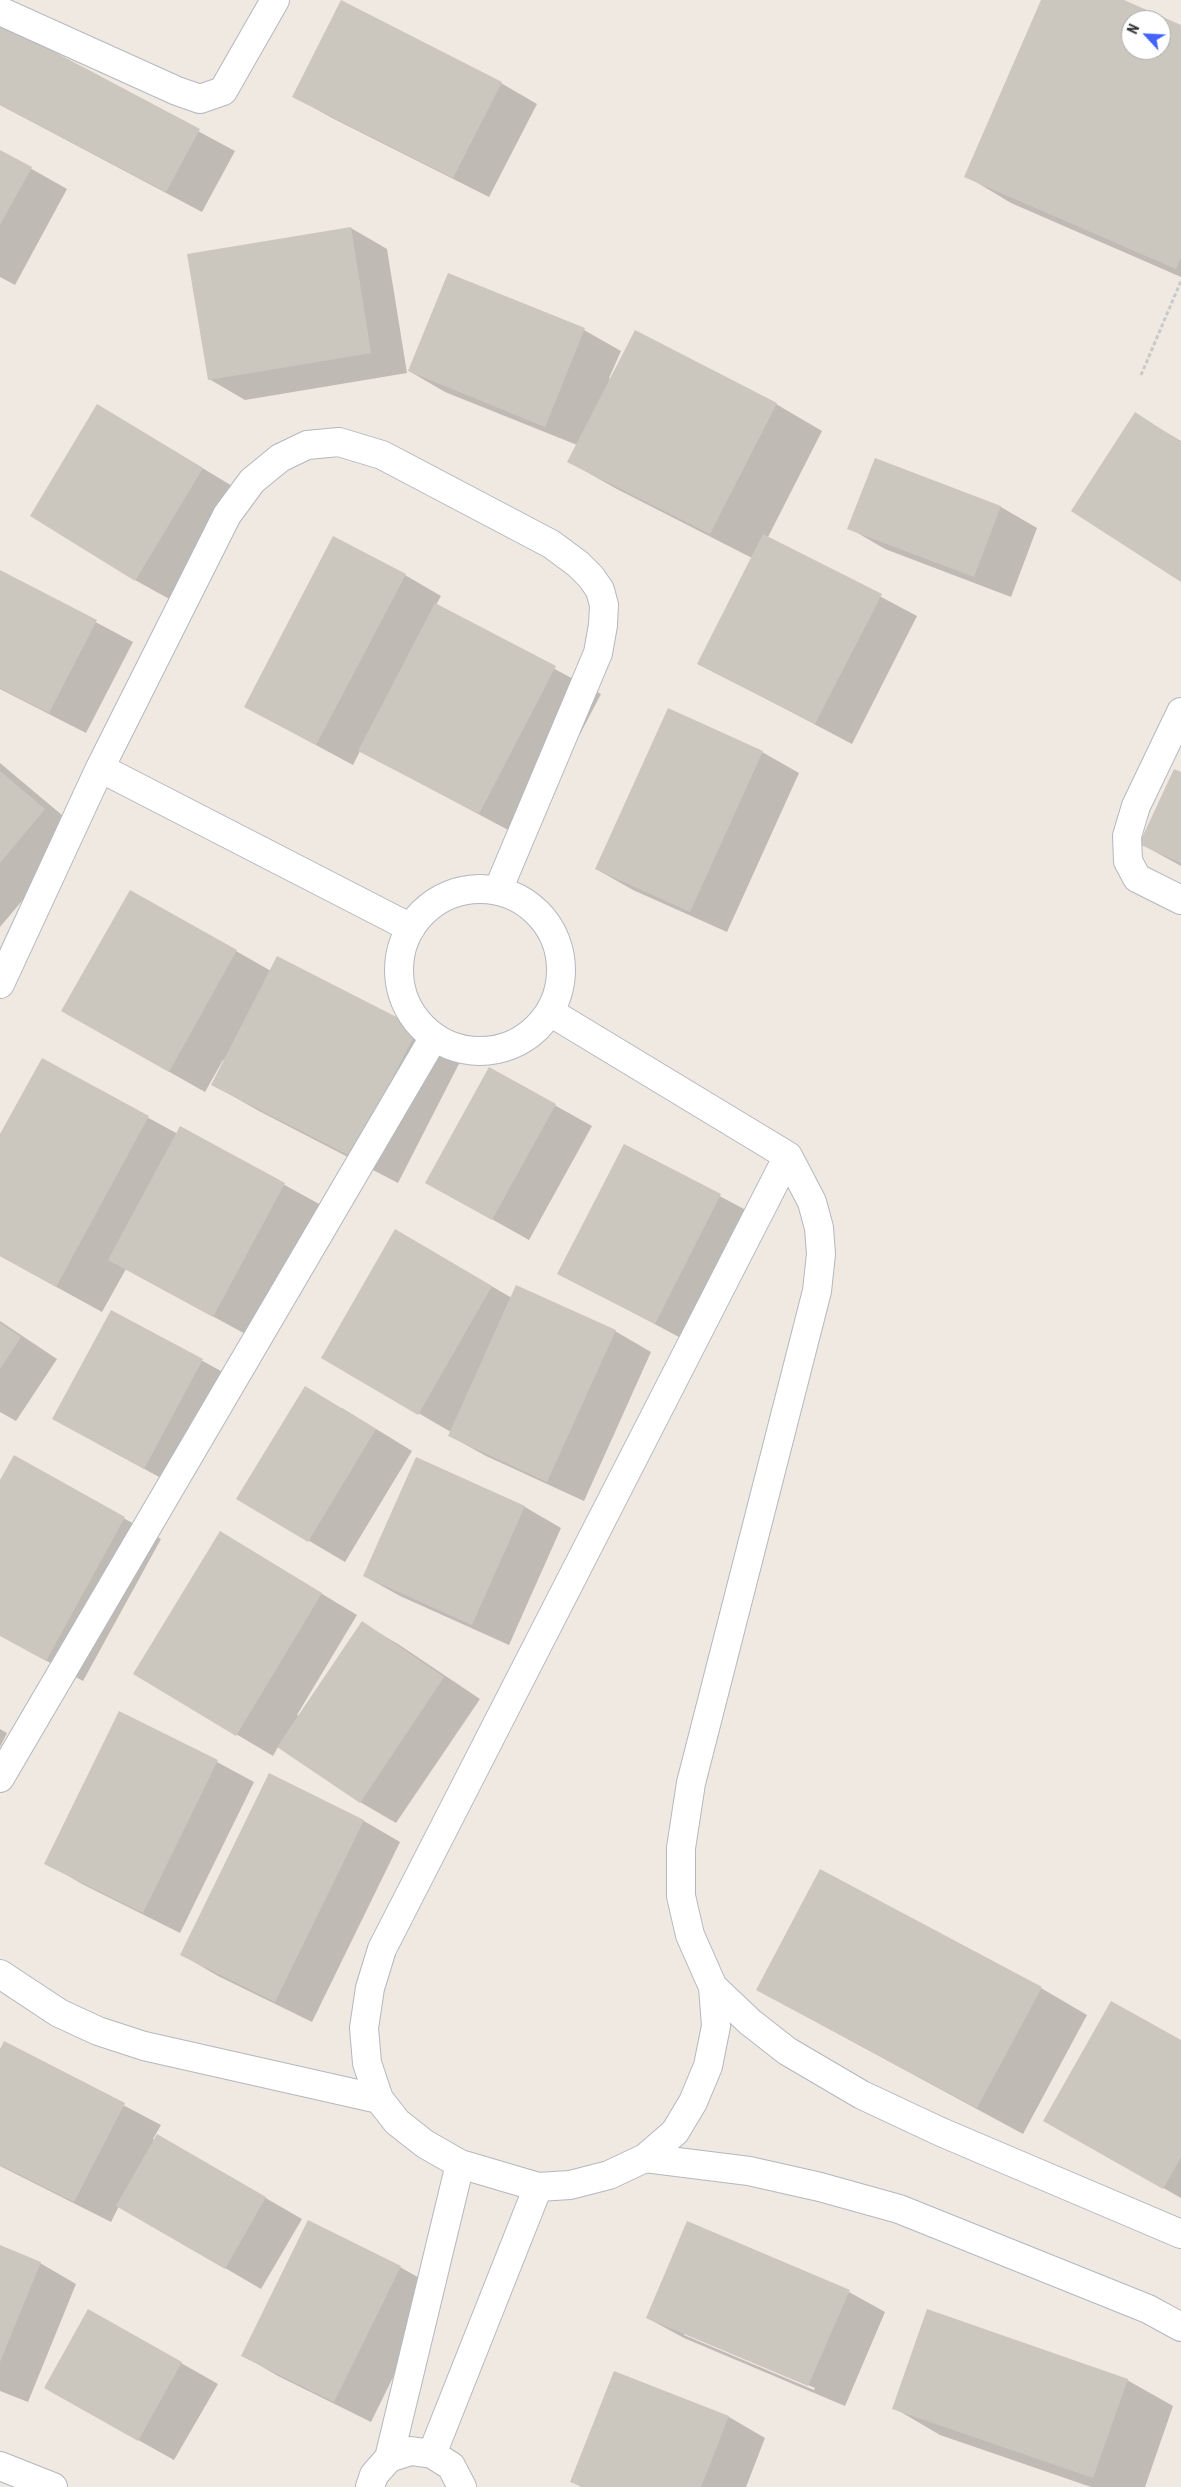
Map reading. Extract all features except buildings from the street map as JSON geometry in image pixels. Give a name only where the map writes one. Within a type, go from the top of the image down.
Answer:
[{"type":"street","points":[[0,11],[177,91],[200,99],[223,91],[275,0]]},
{"type":"street","points":[[0,984],[100,768],[228,515],[252,481],[280,458],[306,444],[339,442],[382,454],[551,544],[591,576],[600,590],[604,605],[598,653],[498,890]]},
{"type":"street","points":[[1181,712],[1136,806],[1127,836],[1128,861],[1137,878],[1181,900]]},
{"type":"street","points":[[100,768],[411,928]]},
{"type":"street","points":[[464,890],[498,890],[526,902],[548,924],[560,953],[560,983],[550,1012],[528,1036],[497,1050],[464,1050],[434,1037],[412,1015],[400,988],[400,957],[411,928],[434,903],[464,890]]},
{"type":"street","points":[[550,1012],[788,1156],[812,1202],[819,1228],[821,1254],[817,1291],[691,1783],[682,1848],[681,1896],[690,1935],[713,1987],[716,2026],[708,2066],[693,2102],[675,2132],[645,2158],[609,2175],[570,2186],[538,2187],[460,2164],[424,2144],[397,2122],[379,2098],[367,2063],[364,2028],[370,1988],[382,1949],[788,1156]]},
{"type":"street","points":[[0,1778],[434,1037]]},
{"type":"street","points":[[0,1974],[59,2013],[98,2031],[144,2046],[379,2098]]},
{"type":"street","points":[[713,1987],[750,2022],[787,2051],[862,2095],[950,2136],[1181,2234]]},
{"type":"street","points":[[645,2158],[749,2171],[820,2187],[898,2209],[1148,2309],[1181,2327]]},
{"type":"street","points":[[370,2487],[374,2475],[389,2458],[460,2164]]},
{"type":"street","points":[[432,2454],[538,2187]]},
{"type":"street","points":[[389,2458],[411,2451],[432,2454],[451,2466],[462,2487]]},
{"type":"street","points":[[0,2466],[52,2487]]},
{"type":"path","points":[[1141,375],[1181,281]]}]
